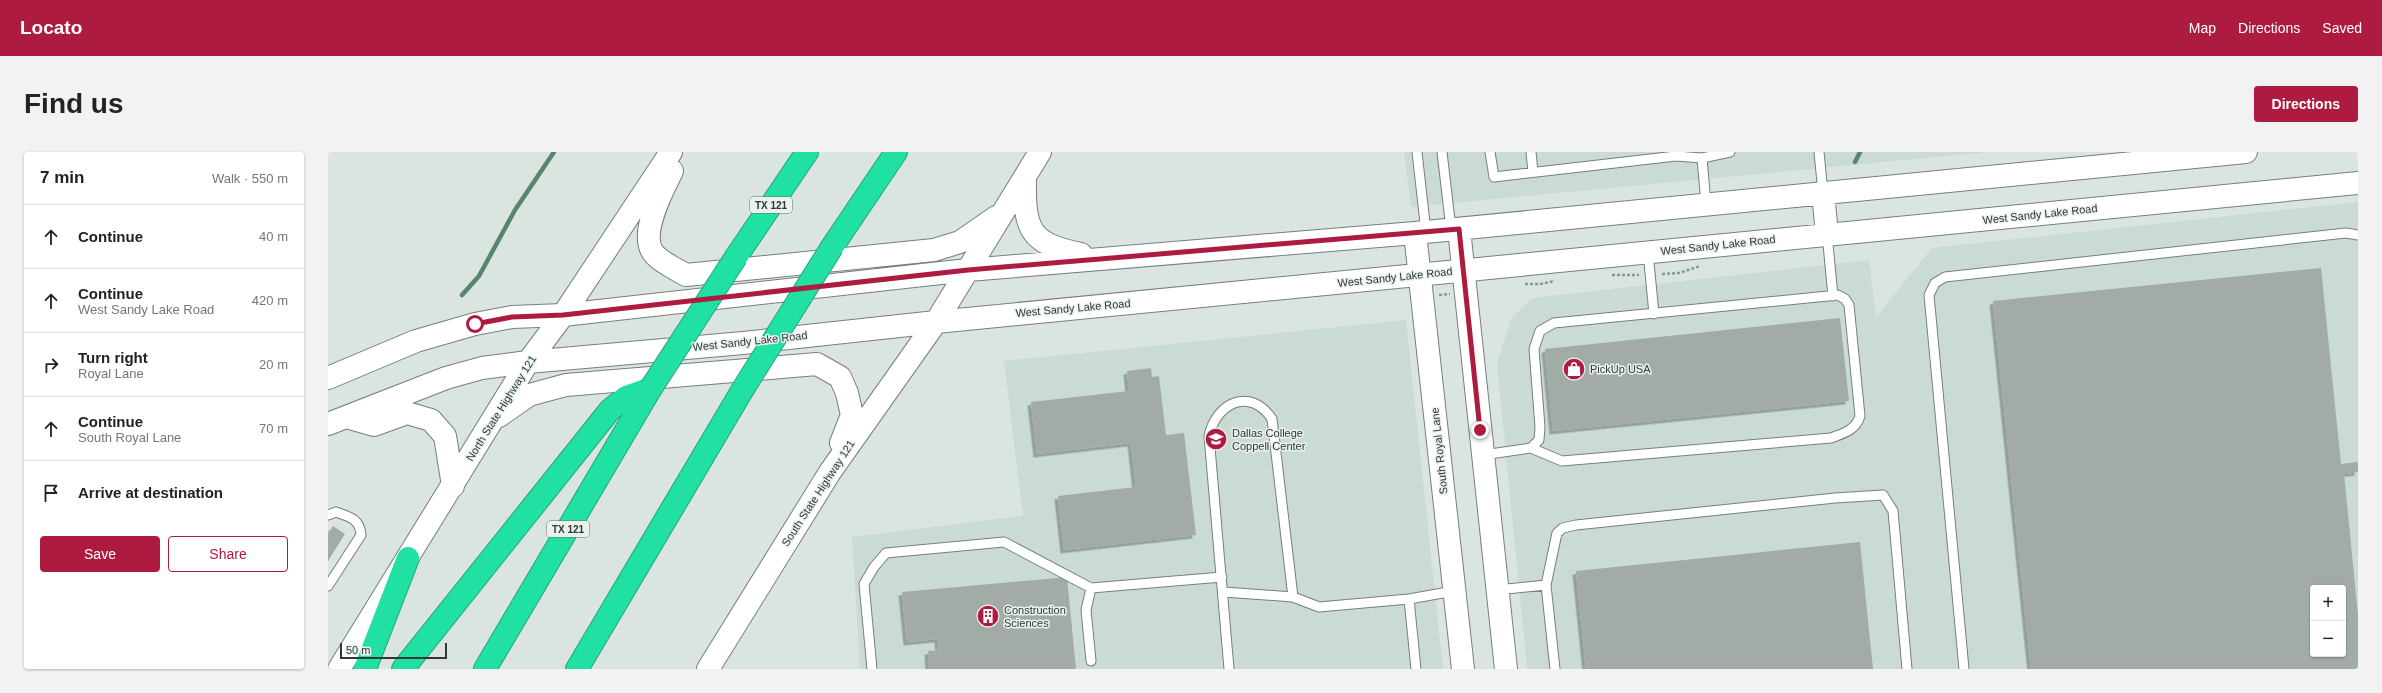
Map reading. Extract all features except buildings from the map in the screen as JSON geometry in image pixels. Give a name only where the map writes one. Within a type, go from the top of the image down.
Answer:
[{"type":"highway","name":"TX 121","points":[[485,669],[651,388],[736,257],[807,152]]},
{"type":"highway","points":[[577,669],[742,389],[832,247],[896,152]]},
{"type":"highway","points":[[403,669],[610,410],[626,397],[651,388]]},
{"type":"highway","points":[[365,669],[408,558]]},
{"type":"main road","name":"North State Highway 121","points":[[340,669],[454,486],[528,362],[563,315],[671,152]]},
{"type":"main road","points":[[681,152],[655,206],[648,236],[654,254],[686,275],[934,250],[960,242],[1005,211]]},
{"type":"main road","points":[[936,322],[1040,152]]},
{"type":"main road","points":[[328,378],[416,340],[475,324],[512,317],[563,315],[968,270],[1455,229],[2246,152]]},
{"type":"main road","points":[[1025,177],[1024,205],[1030,228],[1040,240],[1054,249],[1103,259]]},
{"type":"main road","name":"West Sandy Lake Road","points":[[337,421],[446,378],[482,368],[528,362],[744,343],[936,322],[2358,183]]},
{"type":"main road","points":[[1823,193],[1827,234]]},
{"type":"main road","points":[[1455,229],[1463,271],[1506,669]]},
{"type":"main road","name":"South Royal Lane","points":[[1420,232],[1420,275],[1463,669]]},
{"type":"main road","name":"South State Highway 121","points":[[708,669],[830,472],[936,322]]},
{"type":"main road","points":[[492,421],[529,395],[566,385],[818,364],[840,377],[847,393],[852,415],[830,472]]},
{"type":"main road","points":[[337,421],[374,425],[408,413],[430,420],[445,436],[454,486]]},
{"type":"lane","points":[[1417,152],[1420,232]]},
{"type":"lane","points":[[1442,152],[1455,229]]},
{"type":"lane","points":[[1490,152],[1494,177],[1676,156],[1702,158],[1730,152]]},
{"type":"lane","points":[[1531,152],[1534,172]]},
{"type":"lane","points":[[1819,152],[1823,193]]},
{"type":"lane","points":[[1702,158],[1706,204]]},
{"type":"lane","points":[[1964,669],[1929,295],[1935,283],[1944,277],[1960,275],[2346,232],[2358,236]]},
{"type":"lane","points":[[1827,234],[1833,296]]},
{"type":"lane","points":[[1648,252],[1654,314]]},
{"type":"lane","points":[[1483,455],[1531,448],[1562,461],[1831,438],[1858,424],[1860,416],[1849,305],[1845,299],[1838,296],[1833,296],[1554,323],[1540,331],[1534,349],[1540,427],[1538,440],[1531,448]]},
{"type":"lane","points":[[1229,669],[1224,592],[1209,436],[1212,423],[1218,414],[1233,402],[1242,401],[1261,407],[1272,419],[1293,597]]},
{"type":"lane","points":[[1555,669],[1546,585],[1557,533],[1564,528],[1576,525],[1835,498],[1883,496],[1893,511],[1907,669]]},
{"type":"lane","points":[[328,515],[336,512],[355,520],[361,526],[361,535],[328,586]]},
{"type":"lane","points":[[872,669],[864,584],[874,566],[886,553],[1004,542],[1091,588],[1222,577]]},
{"type":"lane","points":[[1497,590],[1546,585]]},
{"type":"lane","points":[[1091,588],[1086,610],[1091,662]]},
{"type":"lane","points":[[1224,592],[1293,597],[1319,607],[1409,599],[1454,591]]},
{"type":"lane","points":[[1409,599],[1416,669]]},
{"type":"shaded area","points":[[1404,152],[1989,152],[1411,207]]},
{"type":"shaded area","points":[[2358,202],[2358,669],[1527,669],[1497,363],[1512,317],[1532,298],[1869,260],[1876,317],[1932,248]]},
{"type":"shaded area","name":"Dallas College Coppell Center","points":[[1406,320],[1443,669],[860,669],[852,537],[1023,516],[1004,361]]},
{"type":"waterway","points":[[462,295],[479,276],[515,210],[554,152]]},
{"type":"waterway","points":[[1855,162],[1860,152]]},
{"type":"place","name":"PickUp USA","points":[[1574,369]]},
{"type":"place","name":"Dallas College Coppell Center","points":[[1216,439]]},
{"type":"place","name":"Construction Sciences","points":[[988,616]]},
{"type":"route","points":[[475,324],[512,317],[563,315],[968,270],[1459,229],[1480,430]]}]
